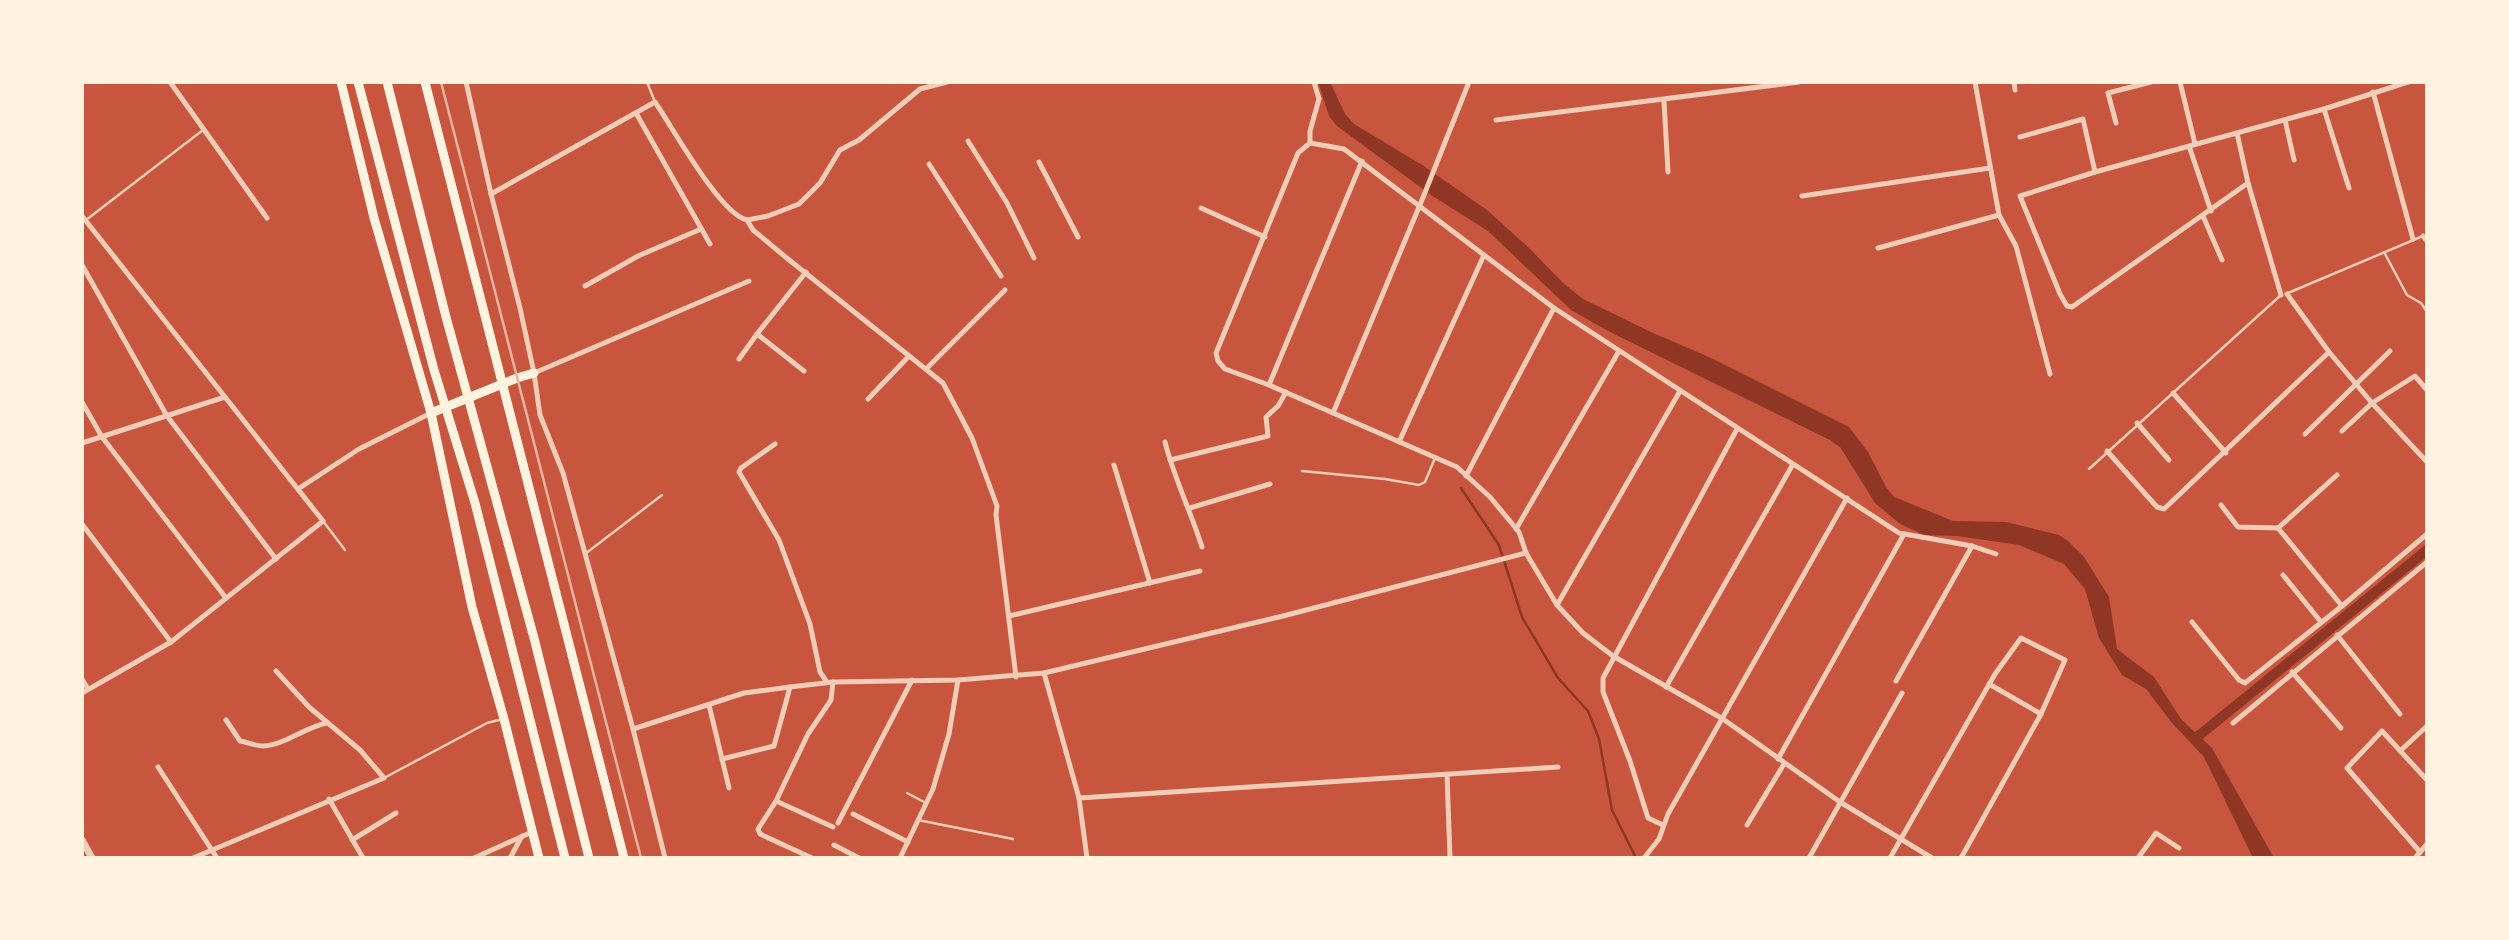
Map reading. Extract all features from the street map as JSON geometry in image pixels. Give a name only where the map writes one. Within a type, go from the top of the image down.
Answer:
[{"type":"main road","points":[[341,82],[374,218],[431,413],[472,607],[539,858]]},
{"type":"main road","points":[[358,82],[434,370],[475,503],[565,858]]},
{"type":"main road","points":[[387,82],[444,309],[534,638],[589,858]]},
{"type":"main road","points":[[425,82],[624,858]]},
{"type":"main road","points":[[431,413],[534,373]]},
{"type":"street","points":[[170,82],[267,219]]},
{"type":"street","points":[[466,82],[534,373],[540,415],[563,473],[634,730],[665,858]]},
{"type":"street","points":[[491,194],[655,102],[715,194],[739,219],[768,216],[799,204],[820,183],[840,150],[859,139],[920,89],[947,82]]},
{"type":"street","points":[[1311,143],[1310,131],[1319,99],[1314,82]]},
{"type":"street","points":[[1333,413],[1469,82]]},
{"type":"street","points":[[1496,120],[1799,82]]},
{"type":"street","points":[[1975,82],[1999,215],[2016,246],[2050,374]]},
{"type":"street","points":[[2014,82],[2015,90]]},
{"type":"street","points":[[2116,123],[2108,93],[2151,82]]},
{"type":"street","points":[[2180,82],[2192,145],[2211,211]]},
{"type":"street","points":[[2248,183],[2072,307],[2067,306],[2060,294],[2020,197],[2095,172],[2324,109],[2408,82]]},
{"type":"street","points":[[2373,92],[2413,239]]},
{"type":"street","points":[[1664,101],[1668,172]]},
{"type":"street","points":[[2324,109],[2349,188]]},
{"type":"street","points":[[636,113],[710,244]]},
{"type":"street","points":[[2020,137],[2083,119],[2095,172]]},
{"type":"street","points":[[2285,120],[2294,160]]},
{"type":"street","points":[[2237,133],[2248,183],[2284,294],[2372,403],[2427,462]]},
{"type":"street","points":[[968,141],[1007,203],[1034,258]]},
{"type":"street","points":[[1932,858],[1840,802],[1723,719],[1614,656],[1583,633],[1557,605],[1526,553],[1516,528],[1490,497],[1457,467],[1286,392],[1225,369],[1218,361],[1216,353],[1298,153],[1311,143],[1344,149],[1554,308],[1737,429],[1904,534],[1972,546],[1996,554]]},
{"type":"street","points":[[1269,385],[1362,161]]},
{"type":"street","points":[[1039,162],[1078,237]]},
{"type":"street","points":[[929,164],[1001,276]]},
{"type":"street","points":[[1802,196],[1990,168]]},
{"type":"street","points":[[1201,208],[1265,237]]},
{"type":"street","points":[[1878,248],[1999,215]]},
{"type":"street","points":[[2203,216],[2222,260]]},
{"type":"street","points":[[82,679],[85,691],[171,642],[323,521],[84,218]]},
{"type":"street","points":[[747,220],[753,230],[860,320],[943,383],[972,438],[998,506],[996,515],[1016,677]]},
{"type":"street","points":[[585,286],[638,256],[701,229]]},
{"type":"street","points":[[1399,442],[1484,256]]},
{"type":"street","points":[[82,265],[167,416],[276,559]]},
{"type":"street","points":[[739,359],[806,272]]},
{"type":"street","points":[[534,373],[749,281]]},
{"type":"street","points":[[926,369],[1005,289]]},
{"type":"street","points":[[1466,476],[1554,308]]},
{"type":"street","points":[[757,334],[804,371]]},
{"type":"street","points":[[1516,528],[1619,351]]},
{"type":"street","points":[[2305,434],[2390,351]]},
{"type":"street","points":[[2108,451],[2161,510],[2225,453],[2329,352]]},
{"type":"street","points":[[868,399],[909,356]]},
{"type":"street","points":[[2342,431],[2372,403],[2415,376],[2427,390]]},
{"type":"street","points":[[1557,605],[1680,391]]},
{"type":"street","points":[[1170,460],[1268,436],[1266,417],[1278,406],[1286,392]]},
{"type":"street","points":[[2172,393],[2225,453]]},
{"type":"street","points":[[82,443],[225,397]]},
{"type":"street","points":[[82,402],[102,437],[226,598]]},
{"type":"street","points":[[298,489],[359,449],[431,413]]},
{"type":"street","points":[[2137,423],[2169,460]]},
{"type":"street","points":[[1663,825],[1648,818],[1630,761],[1603,692],[1603,678],[1737,429]]},
{"type":"street","points":[[1165,442],[1202,547]]},
{"type":"street","points":[[775,444],[739,472],[779,540],[810,624],[820,672],[830,682],[831,700],[808,734],[776,802],[758,829],[760,834],[812,858]]},
{"type":"street","points":[[1666,687],[1793,464]]},
{"type":"street","points":[[1114,465],[1150,583]]},
{"type":"street","points":[[2221,505],[2238,527],[2277,528],[2337,475]]},
{"type":"street","points":[[1190,508],[1270,485]]},
{"type":"street","points":[[1644,858],[1659,839],[1663,825],[1847,498]]},
{"type":"street","points":[[82,524],[171,642]]},
{"type":"street","points":[[2277,528],[2342,606]]},
{"type":"street","points":[[1777,759],[1904,534]]},
{"type":"street","points":[[2192,622],[2242,683],[2245,683],[2427,534]]},
{"type":"street","points":[[1896,681],[1972,546]]},
{"type":"street","points":[[634,730],[744,693],[830,682],[958,680],[1044,673],[1279,617],[1526,553]]},
{"type":"street","points":[[2233,723],[2427,562]]},
{"type":"street","points":[[1009,616],[1200,572]]},
{"type":"street","points":[[2283,575],[2321,622]]},
{"type":"street","points":[[2337,635],[2400,714]]},
{"type":"street","points":[[1890,858],[1989,684],[2021,638],[2065,660],[2041,714],[1961,858]]},
{"type":"street","points":[[193,858],[384,778],[360,750],[327,723],[276,671]]},
{"type":"street","points":[[2292,672],[2341,728]]},
{"type":"street","points":[[1044,673],[1079,798],[1087,858]]},
{"type":"street","points":[[776,802],[835,825],[912,680]]},
{"type":"street","points":[[900,858],[933,789],[949,734],[958,680]]},
{"type":"street","points":[[1989,684],[2041,714]]},
{"type":"street","points":[[722,759],[774,746],[790,687]]},
{"type":"street","points":[[1809,858],[1902,693]]},
{"type":"street","points":[[709,705],[729,788]]},
{"type":"street","points":[[226,720],[240,741],[262,746],[289,738],[314,725],[327,723]]},
{"type":"street","points":[[2400,751],[2427,726]]},
{"type":"street","points":[[2420,852],[2347,768],[2382,731],[2427,780]]},
{"type":"street","points":[[1746,825],[1784,764]]},
{"type":"street","points":[[158,767],[217,858]]},
{"type":"street","points":[[1079,798],[1558,767]]},
{"type":"street","points":[[1447,775],[1450,858]]},
{"type":"street","points":[[329,799],[363,858]]},
{"type":"street","points":[[352,840],[396,813]]},
{"type":"street","points":[[853,814],[908,842]]},
{"type":"street","points":[[474,858],[532,832]]},
{"type":"street","points":[[2138,858],[2149,839],[2156,833],[2179,848]]},
{"type":"street","points":[[510,858],[522,836]]},
{"type":"street","points":[[82,840],[92,858]]},
{"type":"street","points":[[2415,858],[2427,844]]},
{"type":"street","points":[[834,845],[859,858]]},
{"type":"lane","points":[[647,82],[655,102]]},
{"type":"lane","points":[[84,218],[205,129]]},
{"type":"lane","points":[[2089,469],[2137,423],[2284,294],[2413,239],[2425,238]]},
{"type":"lane","points":[[2384,252],[2407,295],[2421,303],[2427,312]]},
{"type":"lane","points":[[1302,471],[1419,485],[1425,482],[1435,458]]},
{"type":"lane","points":[[585,554],[662,495]]},
{"type":"lane","points":[[323,521],[345,550]]},
{"type":"lane","points":[[384,778],[487,723],[504,719]]},
{"type":"lane","points":[[907,793],[926,803]]},
{"type":"lane","points":[[918,820],[1013,839]]},
{"type":"shaded area","points":[[1318,82],[1330,82],[1345,114],[1354,124],[1422,165],[1487,210],[1583,299],[1709,357],[1849,427],[1868,452],[1894,497],[1953,521],[2006,522],[2059,535],[2068,541],[2084,557],[2109,597],[2117,649],[2154,677],[2181,719],[2212,748],[2274,858],[2253,858],[2204,757],[2172,723],[2146,689],[2122,675],[2099,638],[2085,589],[2064,564],[2019,545],[1957,536],[1924,535],[1900,524],[1875,503],[1840,447],[1830,440],[1610,332],[1571,310],[1488,231],[1431,195],[1337,126],[1329,116]]},
{"type":"waterway","points":[[1461,488],[1499,545],[1522,617],[1558,678],[1588,711],[1599,739],[1612,810],[1636,858]]},
{"type":"waterway","points":[[2196,738],[2427,550]]},
{"type":"railway","points":[[441,82],[641,858]]}]
